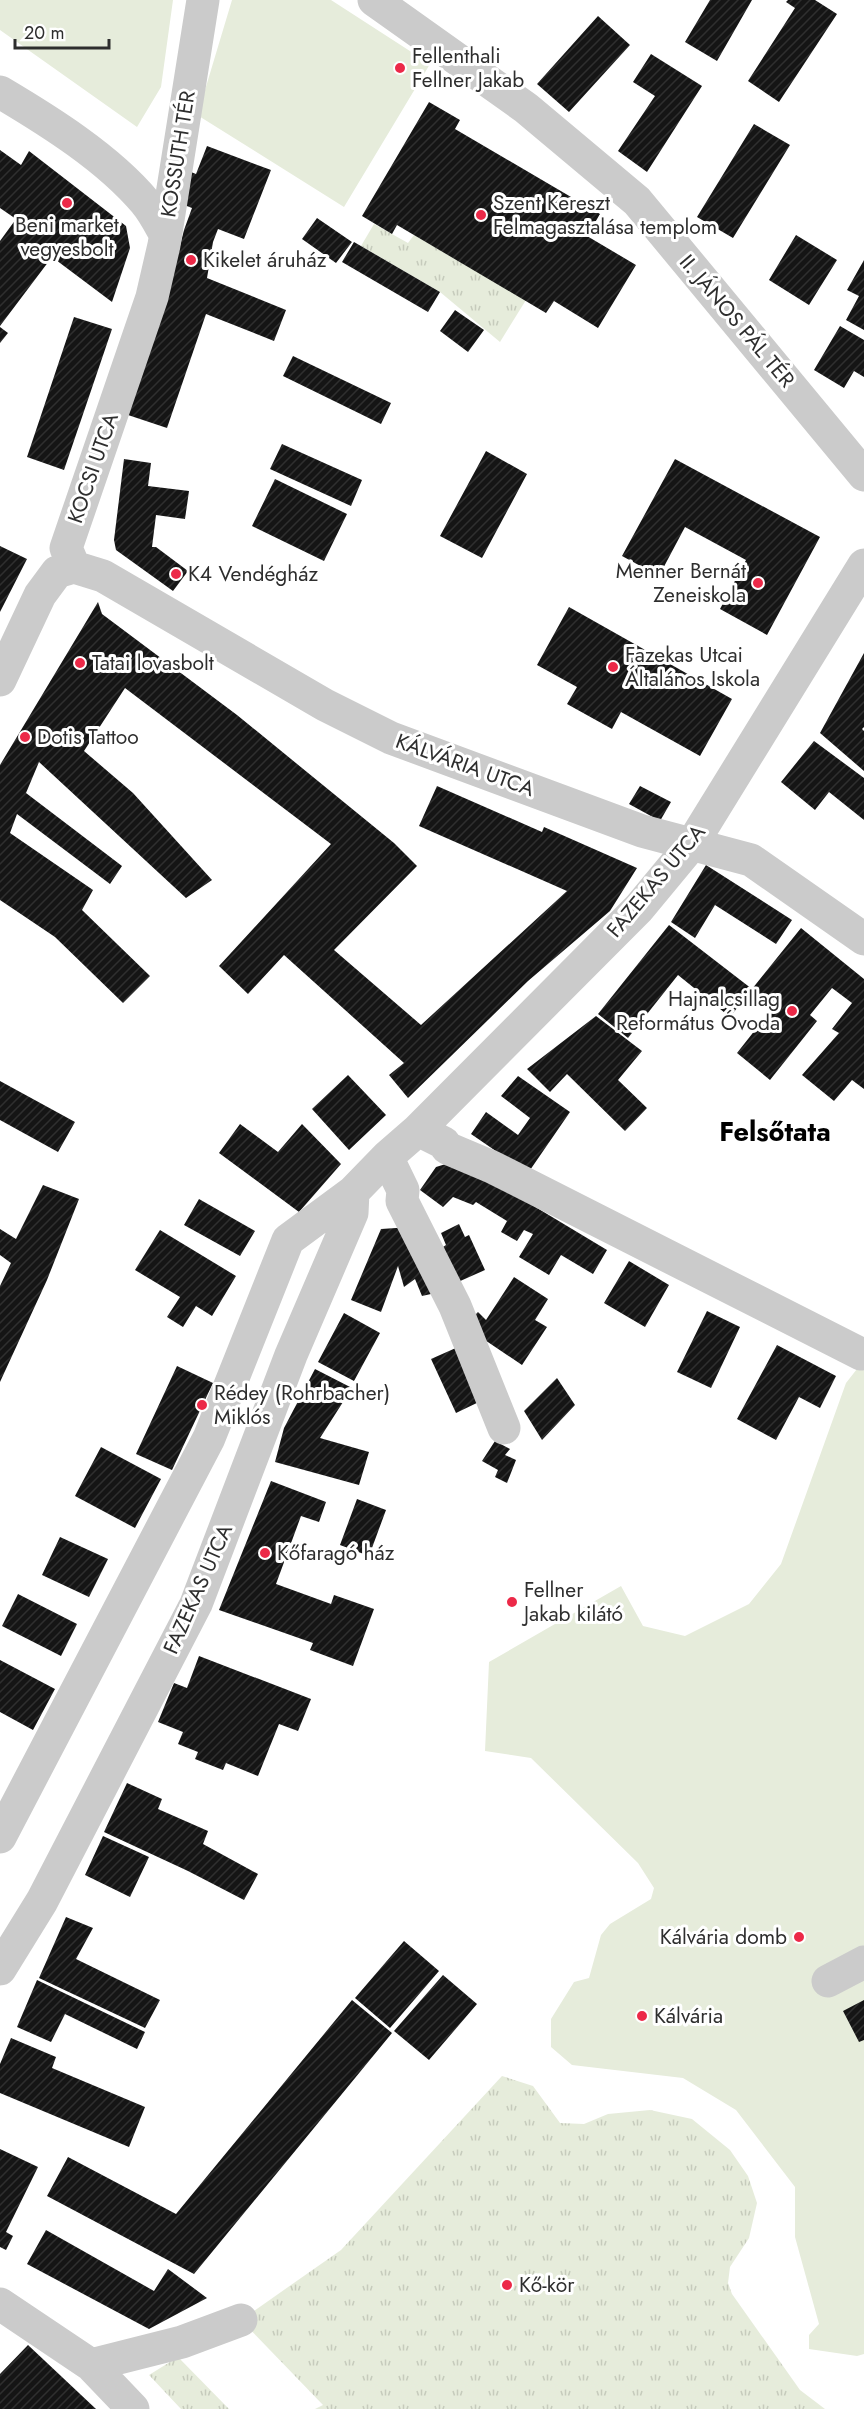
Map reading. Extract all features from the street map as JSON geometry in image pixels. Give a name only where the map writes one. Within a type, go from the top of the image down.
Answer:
[{"type":"street","name":"KOSSUTH TÉR","points":[[165,234],[203,0]]},
{"type":"street","name":"II. JÁNOS PÁL TÉR","points":[[374,0],[526,108],[637,201],[864,475]]},
{"type":"street","name":"KOSSUTH TÉR","points":[[0,92],[65,134],[118,174],[147,203],[165,234]]},
{"type":"street","name":"KOCSI UTCA","points":[[74,567],[66,548],[152,297],[165,234]]},
{"type":"street","name":"FAZEKAS UTCA","points":[[0,1837],[209,1438],[288,1240],[353,1192],[387,1157],[418,1130],[639,908],[692,844],[864,565]]},
{"type":"street","points":[[0,680],[40,595],[57,572],[74,567]]},
{"type":"street","name":"KÁLVÁRIA UTCA","points":[[74,567],[103,576],[316,700],[391,738],[642,831],[751,860],[864,939]]},
{"type":"street","points":[[418,1130],[444,1143],[447,1148],[492,1167],[861,1354]]},
{"type":"street","points":[[387,1157],[403,1190],[402,1201],[455,1306],[504,1428]]},
{"type":"street","name":"FAZEKAS UTCA","points":[[0,1968],[42,1901],[196,1604],[291,1355],[352,1213],[353,1192]]},
{"type":"street","points":[[828,1981],[864,1962]]},
{"type":"street","points":[[0,2304],[91,2366],[134,2409]]},
{"type":"street","points":[[91,2366],[182,2342],[241,2320]]},
{"type":"green space","points":[[0,0],[173,0],[161,87],[137,127],[0,30]]},
{"type":"green space","points":[[232,0],[331,0],[430,64],[344,207],[194,113],[202,100]]},
{"type":"green space","points":[[374,224],[408,243],[414,235],[526,300],[500,342],[440,292],[361,246]]},
{"type":"green space","points":[[864,1360],[864,2354],[857,2356],[809,2349],[809,2335],[819,2324],[795,2237],[795,2187],[736,2110],[683,2078],[572,2065],[551,2047],[551,2019],[574,1982],[589,1978],[601,1935],[610,1924],[651,1899],[654,1888],[638,1863],[531,1758],[485,1751],[489,1662],[621,1586],[643,1626],[685,1636],[749,1604],[781,1564],[846,1383]]},
{"type":"green space","points":[[502,2076],[533,2086],[560,2123],[584,2124],[608,2114],[650,2110],[692,2119],[730,2150],[748,2176],[757,2203],[749,2238],[730,2267],[728,2283],[732,2294],[800,2390],[825,2409],[315,2409],[323,2405],[241,2320],[341,2250]]},
{"type":"green space","points":[[178,2357],[229,2409],[181,2409],[149,2375]]},
{"type":"building","points":[[710,0],[752,0],[717,61],[685,42]]},
{"type":"building","points":[[788,0],[815,0],[837,14],[779,102],[748,81],[795,8],[786,2]]},
{"type":"building","points":[[598,16],[630,45],[569,112],[537,84]]},
{"type":"building","points":[[651,54],[702,86],[647,172],[618,151],[655,96],[633,82]]},
{"type":"building","name":"Szent Kereszt Felmagasztalása templom","points":[[429,102],[460,120],[455,129],[600,214],[587,236],[636,265],[598,328],[554,301],[546,313],[397,225],[392,234],[362,216]]},
{"type":"building","points":[[754,124],[790,145],[733,238],[697,217]]},
{"type":"building","points":[[207,146],[271,170],[244,239],[218,229],[213,242],[207,278],[286,310],[274,341],[206,314],[167,428],[128,415],[167,298],[184,230],[192,208],[174,201],[186,170],[196,174]]},
{"type":"building","points":[[0,150],[21,165],[29,151],[126,226],[130,248],[112,302],[52,257],[0,326],[0,241],[16,219],[0,208]]},
{"type":"building","points":[[317,218],[352,242],[336,263],[302,239]]},
{"type":"building","points":[[796,235],[837,260],[809,305],[769,280]]},
{"type":"building","points":[[354,242],[440,292],[428,312],[342,262]]},
{"type":"building","points":[[864,260],[864,330],[846,320],[859,296],[847,290]]},
{"type":"building","points":[[455,310],[484,330],[468,352],[440,331]]},
{"type":"building","points":[[74,317],[112,329],[64,470],[27,457]]},
{"type":"building","points":[[840,326],[864,340],[864,377],[854,371],[844,388],[814,370]]},
{"type":"building","points":[[0,327],[8,333],[0,343]]},
{"type":"building","points":[[293,356],[391,403],[381,424],[283,376]]},
{"type":"building","points":[[282,444],[362,480],[351,506],[270,469]]},
{"type":"building","points":[[486,451],[527,474],[482,558],[440,536]]},
{"type":"building","points":[[124,459],[151,463],[148,486],[189,491],[185,519],[156,515],[152,547],[156,547],[188,571],[173,591],[116,550],[114,540]]},
{"type":"building","points":[[675,459],[820,537],[767,635],[720,609],[746,560],[685,527],[659,576],[622,556]]},
{"type":"building","points":[[275,479],[347,514],[324,561],[252,526]]},
{"type":"building","points":[[0,546],[27,559],[0,612]]},
{"type":"building","points":[[98,602],[102,614],[237,715],[394,843],[417,866],[334,950],[421,1025],[567,891],[419,826],[437,786],[542,832],[544,827],[637,868],[610,911],[528,981],[408,1098],[389,1075],[404,1063],[284,955],[248,994],[219,966],[331,844],[125,688],[84,751],[133,793],[212,880],[186,898],[39,762],[26,793],[122,866],[110,884],[17,814],[10,833],[93,890],[82,910],[150,976],[123,1003],[55,937],[0,900],[0,765]]},
{"type":"building","points":[[569,607],[732,699],[700,756],[621,712],[612,729],[567,704],[577,687],[537,665]]},
{"type":"building","points":[[864,653],[864,727],[862,729],[864,731],[864,771],[820,733]]},
{"type":"building","points":[[814,741],[864,778],[864,820],[829,792],[815,810],[781,782]]},
{"type":"building","points":[[640,786],[671,802],[660,821],[629,804]]},
{"type":"building","points":[[706,865],[792,920],[776,944],[715,905],[695,938],[671,922]]},
{"type":"building","points":[[669,925],[752,989],[730,1017],[678,975],[628,1038],[598,1014]]},
{"type":"building","name":"Hajnalcsillag Református Óvoda","points":[[801,928],[864,979],[864,1089],[852,1080],[834,1101],[802,1075],[839,1033],[832,1029],[852,1003],[832,988],[810,1015],[817,1021],[770,1080],[737,1053],[774,1006],[752,989]]},
{"type":"building","points":[[596,1016],[642,1051],[618,1080],[647,1108],[625,1131],[567,1074],[550,1092],[527,1069]]},
{"type":"building","points":[[348,1075],[386,1115],[349,1150],[312,1109]]},
{"type":"building","points":[[518,1076],[570,1112],[528,1173],[471,1134],[486,1112],[518,1135],[530,1118],[501,1096]]},
{"type":"building","points":[[0,1081],[75,1122],[58,1152],[0,1120]]},
{"type":"building","points":[[240,1124],[278,1152],[302,1124],[341,1164],[299,1212],[219,1153]]},
{"type":"building","points":[[449,1163],[489,1179],[607,1250],[593,1274],[561,1255],[549,1275],[519,1257],[533,1234],[524,1230],[517,1241],[501,1232],[507,1221],[476,1202],[473,1205],[453,1197],[443,1207],[420,1190],[436,1167]]},
{"type":"building","points":[[43,1185],[79,1199],[47,1280],[0,1382],[0,1286],[11,1263],[0,1255],[0,1229],[16,1239]]},
{"type":"building","points":[[199,1199],[255,1231],[240,1256],[184,1225]]},
{"type":"building","points":[[459,1224],[465,1237],[469,1235],[485,1270],[458,1282],[443,1247],[446,1245],[441,1233]]},
{"type":"building","points":[[411,1227],[440,1292],[422,1296],[415,1279],[404,1287],[398,1266],[381,1312],[351,1300],[381,1229]]},
{"type":"building","points":[[160,1230],[236,1276],[212,1316],[196,1306],[183,1327],[167,1317],[180,1297],[135,1270]]},
{"type":"building","points":[[629,1261],[669,1285],[645,1327],[604,1303]]},
{"type":"building","points":[[514,1277],[548,1299],[535,1320],[547,1327],[522,1365],[465,1325],[478,1312],[486,1320]]},
{"type":"building","points":[[707,1311],[740,1327],[711,1388],[677,1372]]},
{"type":"building","points":[[344,1313],[380,1333],[354,1381],[318,1362]]},
{"type":"building","points":[[777,1345],[836,1376],[820,1408],[799,1397],[776,1440],[737,1419]]},
{"type":"building","points":[[458,1347],[483,1400],[456,1413],[431,1359]]},
{"type":"building","points":[[177,1366],[213,1383],[172,1470],[136,1454]]},
{"type":"building","points":[[315,1369],[352,1388],[320,1438],[369,1452],[359,1485],[275,1462],[284,1428]]},
{"type":"building","points":[[557,1378],[575,1405],[542,1440],[524,1411]]},
{"type":"building","points":[[495,1441],[510,1449],[505,1455],[516,1460],[507,1483],[495,1477],[498,1470],[482,1461]]},
{"type":"building","points":[[101,1447],[161,1479],[135,1528],[75,1496]]},
{"type":"building","name":"Kőfaragó ház","points":[[271,1481],[326,1502],[319,1522],[301,1516],[276,1584],[331,1604],[334,1595],[374,1609],[353,1666],[310,1650],[313,1643],[219,1610]]},
{"type":"building","points":[[357,1499],[386,1510],[369,1556],[340,1545]]},
{"type":"building","points":[[60,1537],[108,1559],[89,1597],[42,1575]]},
{"type":"building","points":[[18,1594],[77,1624],[61,1656],[2,1626]]},
{"type":"building","points":[[199,1656],[311,1699],[298,1731],[279,1724],[258,1776],[226,1763],[223,1770],[195,1759],[198,1752],[178,1744],[183,1732],[158,1722],[174,1683],[187,1688]]},
{"type":"building","points":[[0,1660],[55,1689],[33,1730],[0,1712]]},
{"type":"building","points":[[127,1783],[162,1799],[158,1809],[208,1831],[203,1844],[258,1874],[244,1900],[104,1832]]},
{"type":"building","points":[[103,1836],[149,1857],[130,1897],[85,1875]]},
{"type":"building","points":[[66,1917],[93,1928],[76,1959],[160,2000],[145,2028],[39,1978]]},
{"type":"building","points":[[404,1941],[439,1971],[390,2028],[355,1998]]},
{"type":"building","points":[[443,1975],[477,2004],[429,2060],[394,2031]]},
{"type":"building","points":[[37,1980],[145,2032],[137,2049],[65,2014],[51,2042],[17,2027]]},
{"type":"building","points":[[352,2000],[392,2033],[194,2274],[47,2196],[68,2157],[176,2214]]},
{"type":"building","points":[[864,2000],[864,2040],[859,2042],[843,2011]]},
{"type":"building","points":[[11,2038],[56,2057],[52,2068],[145,2107],[129,2147],[0,2093],[0,2064]]},
{"type":"building","points":[[0,2149],[38,2167],[6,2232],[13,2236],[6,2250],[0,2247]]},
{"type":"building","points":[[46,2230],[154,2291],[168,2269],[207,2298],[149,2329],[27,2264]]},
{"type":"building","points":[[28,2345],[96,2409],[0,2409],[0,2374]]},
{"type":"place","name":"Fellenthali Fellner Jakab","points":[[400,68]]},
{"type":"place","name":"Beni market vegyesbolt","points":[[67,203]]},
{"type":"place","name":"Szent Kereszt Felmagasztalása templom","points":[[481,215]]},
{"type":"place","name":"Kikelet áruház","points":[[191,260]]},
{"type":"place","name":"K4 Vendégház","points":[[176,574]]},
{"type":"place","name":"Menner Bernát Zeneiskola","points":[[758,583]]},
{"type":"place","name":"Tatai lovasbolt","points":[[80,663]]},
{"type":"place","name":"Fazekas Utcai Általános Iskola","points":[[613,667]]},
{"type":"place","name":"Dotis Tattoo","points":[[25,737]]},
{"type":"place","name":"Hajnalcsillag Református Óvoda","points":[[792,1011]]},
{"type":"place","name":"Rédey (Rohrbacher) Miklós","points":[[202,1405]]},
{"type":"place","name":"Kőfaragó ház","points":[[265,1553]]},
{"type":"place","name":"Fellner Jakab kilátó","points":[[512,1602]]},
{"type":"place","name":"Kálvária domb","points":[[799,1937]]},
{"type":"place","name":"Kálvária","points":[[642,2016]]},
{"type":"place","name":"Kő-kör","points":[[507,2285]]},
{"type":"district","name":"Felsőtata","points":[[775,1132]]}]
